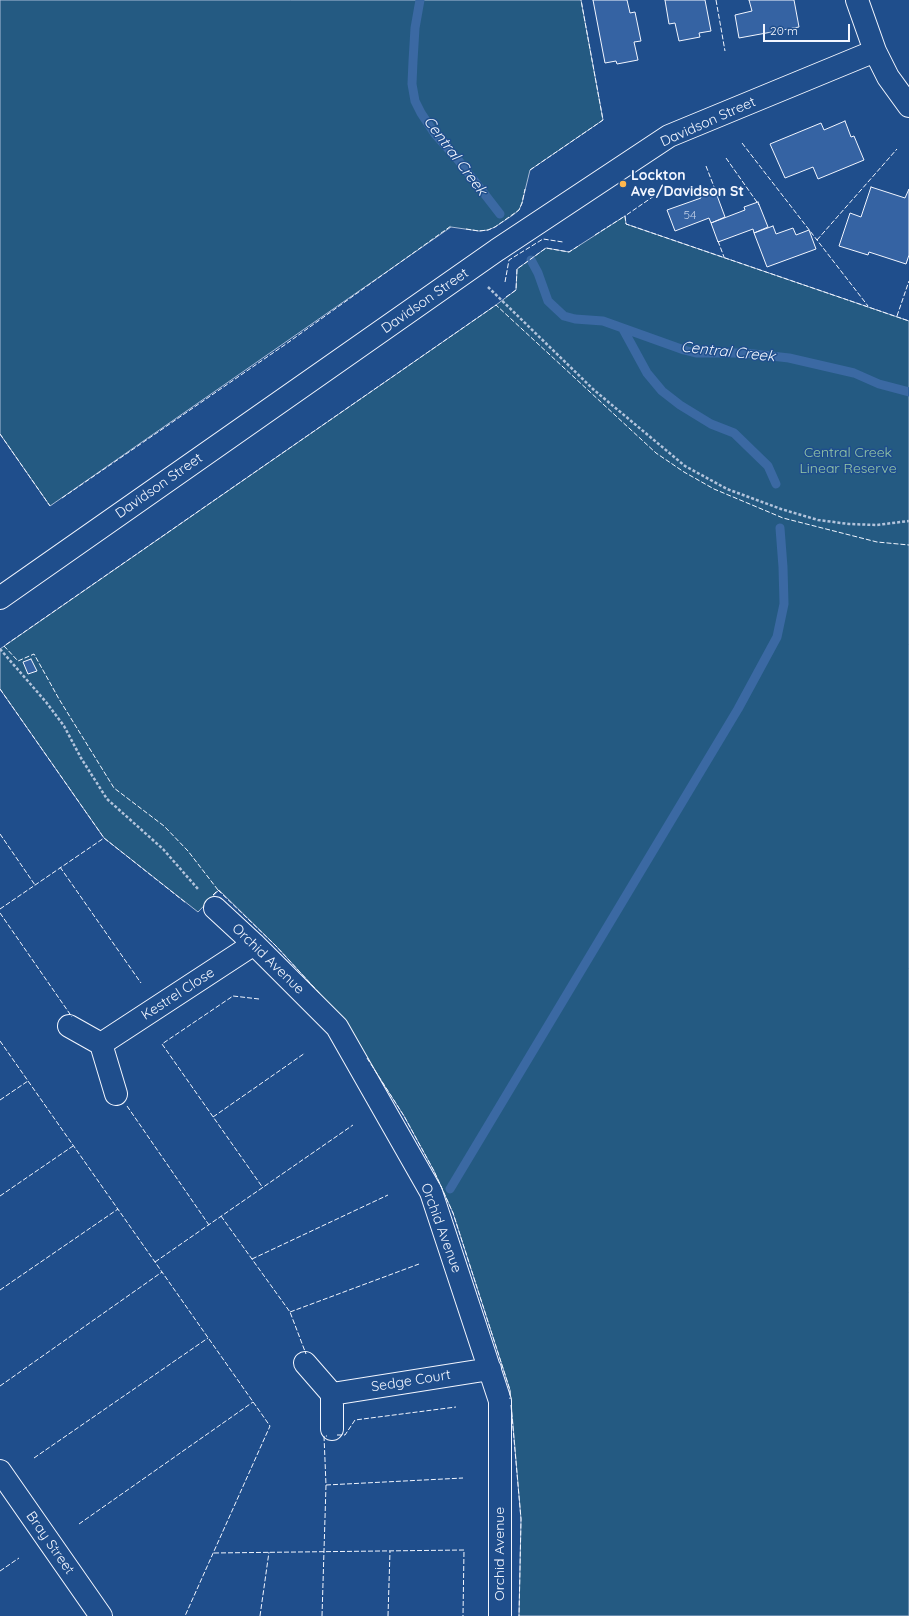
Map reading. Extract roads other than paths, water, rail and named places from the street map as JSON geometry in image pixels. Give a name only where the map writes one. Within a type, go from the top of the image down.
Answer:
[{"type":"street","points":[[857,0],[860,12],[888,77],[909,106]]},
{"type":"street","name":"Davidson Street","points":[[0,598],[472,269],[669,136],[876,51]]},
{"type":"street","name":"Orchid Avenue","points":[[214,908],[254,944],[337,1028],[431,1192],[500,1401],[500,1616]]},
{"type":"street","name":"Kestrel Close","points":[[101,1044],[254,944]]},
{"type":"street","points":[[69,1026],[101,1044],[116,1094]]},
{"type":"street","points":[[305,1363],[332,1394],[332,1428]]},
{"type":"street","name":"Sedge Court","points":[[332,1394],[490,1369]]},
{"type":"street","name":"Bray Street","points":[[0,1471],[101,1616]]},
{"type":"waterway","name":"Central Creek","points":[[420,0],[415,28],[413,61],[412,84],[415,101],[435,134],[459,161],[500,214]]},
{"type":"waterway","name":"Central Creek","points":[[531,260],[538,273],[548,301],[564,316],[575,319],[603,321],[696,353],[745,353],[789,358],[854,373],[879,384],[909,392]]},
{"type":"waterway","points":[[623,329],[647,373],[662,391],[680,405],[711,424],[734,433],[768,466],[776,484]]},
{"type":"waterway","points":[[450,1189],[738,709],[777,637],[784,604],[780,528]]},
{"type":"place","name":"Lockton Ave/Davidson St","points":[[623,184]]},
{"type":"park label","name":"Central Creek Linear Reserve","points":[[848,462]]}]
